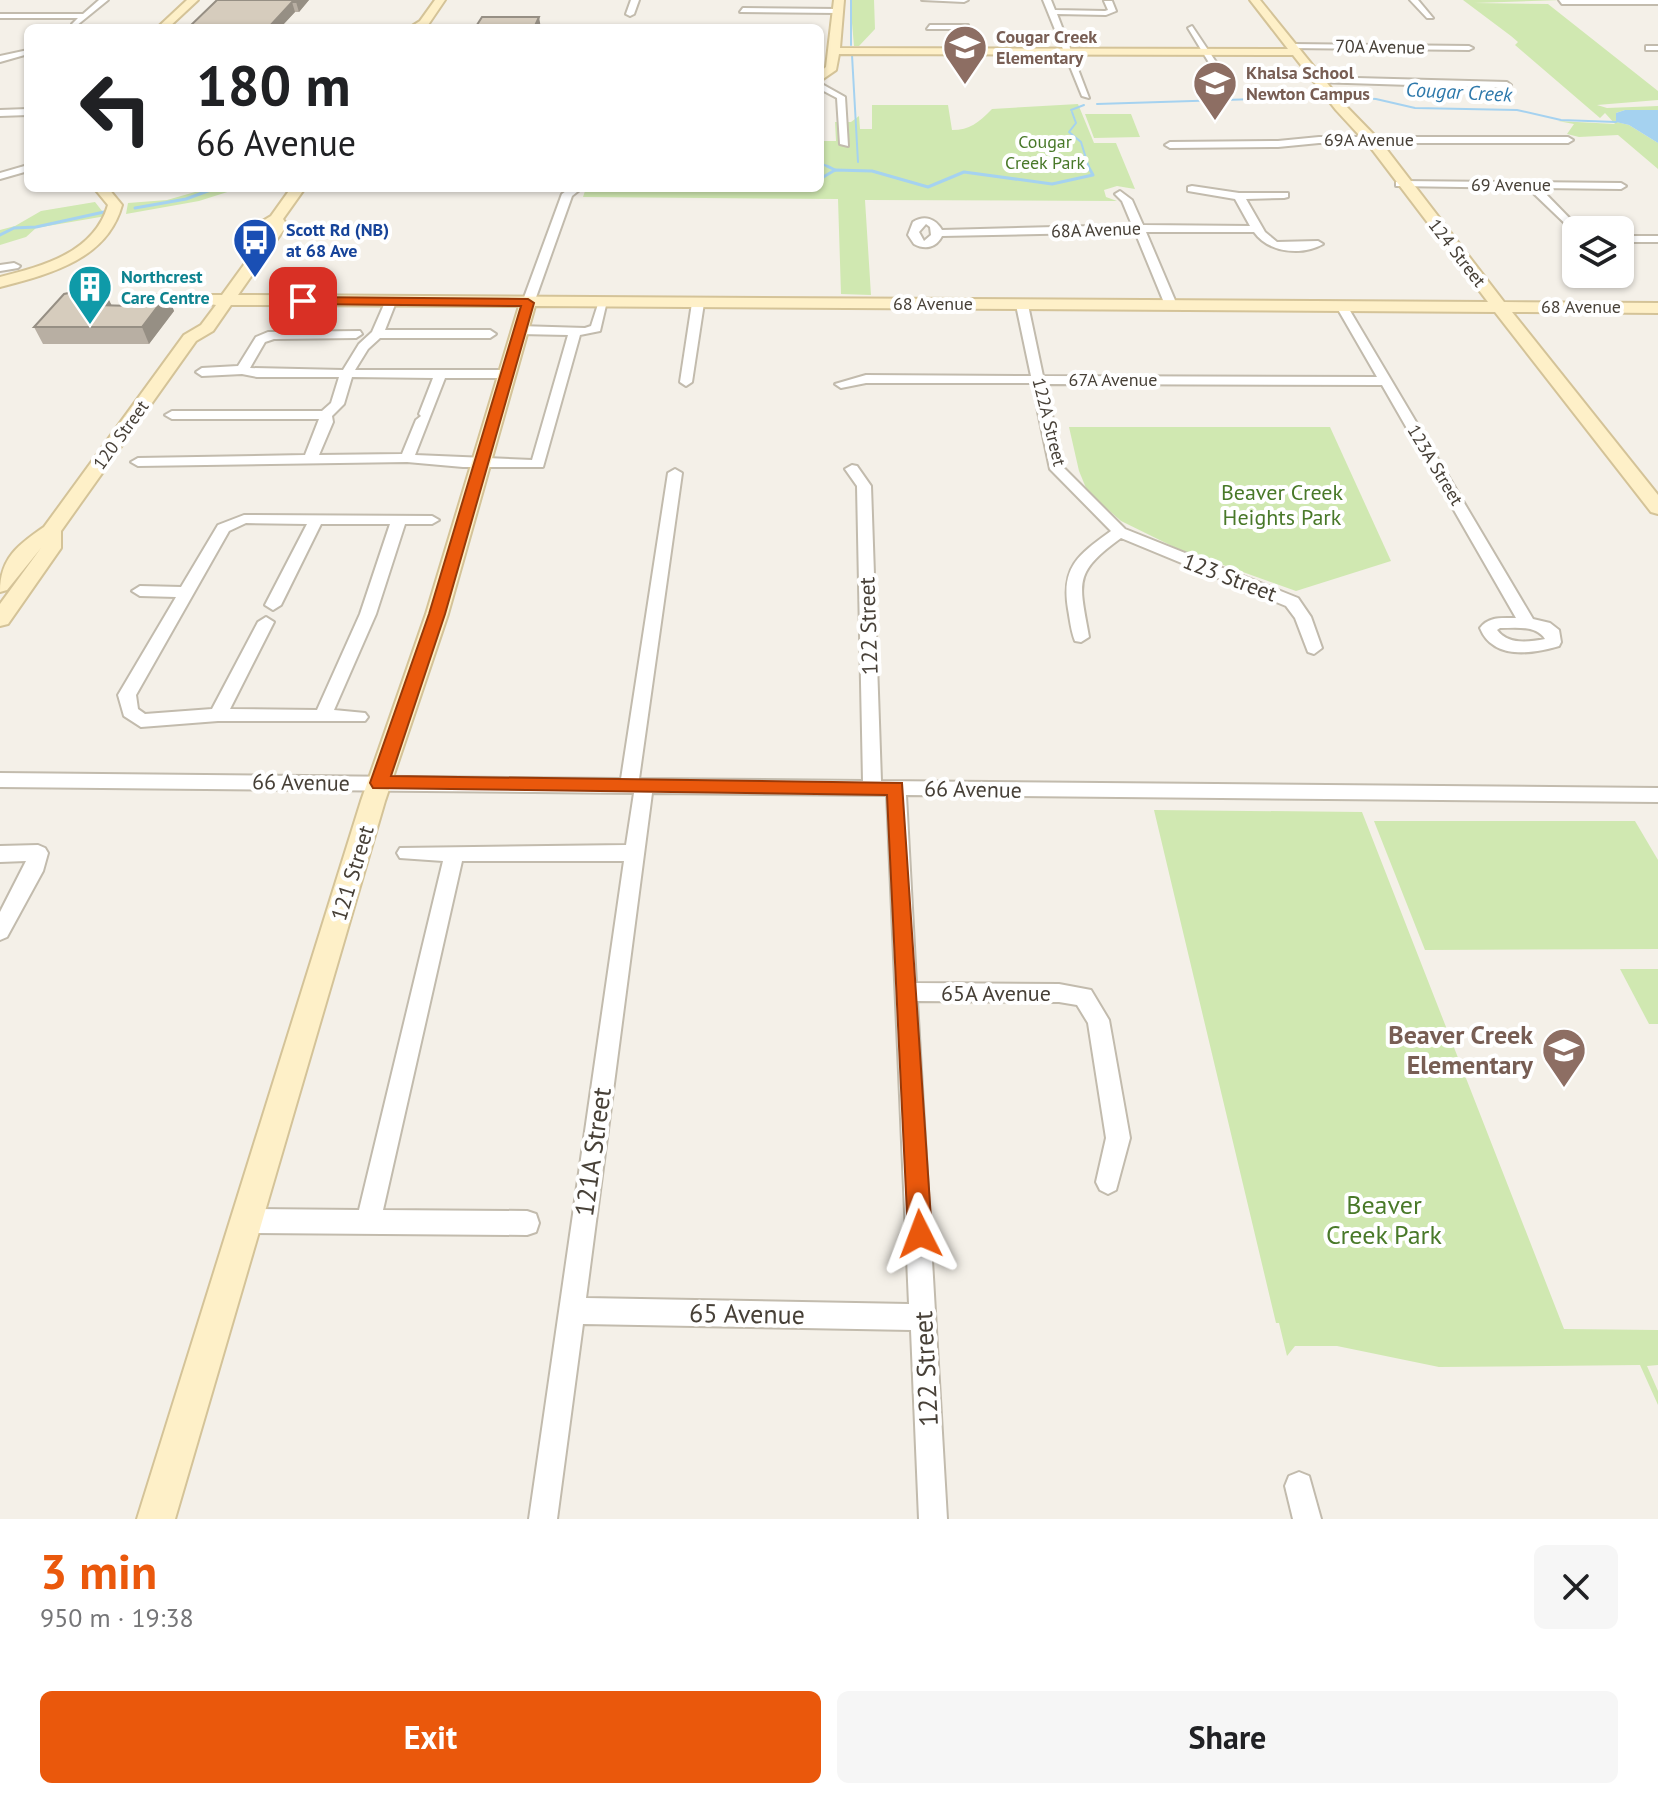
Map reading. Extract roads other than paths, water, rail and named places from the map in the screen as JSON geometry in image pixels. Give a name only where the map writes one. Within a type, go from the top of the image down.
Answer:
[{"type":"street","points":[[76,24],[104,0]]},
{"type":"street","points":[[166,24],[193,0]]},
{"type":"street","points":[[412,24],[428,0]]},
{"type":"street","points":[[422,24],[440,0]]},
{"type":"street","points":[[630,14],[635,0]]},
{"type":"street","points":[[926,0],[964,0]]},
{"type":"street","points":[[1047,0],[1086,96]]},
{"type":"street","points":[[1255,0],[1318,80],[1507,85]]},
{"type":"street","points":[[1414,0],[1430,16]]},
{"type":"street","points":[[1052,12],[1106,13],[1112,11],[1108,1]]},
{"type":"street","points":[[1562,2],[1658,2]]},
{"type":"street","points":[[1589,2],[1606,14]]},
{"type":"street","points":[[743,10],[838,5],[832,68],[824,75]]},
{"type":"street","points":[[2,18],[85,16]]},
{"type":"street","points":[[930,27],[965,27],[971,51]]},
{"type":"street","points":[[1192,28],[1218,71],[1215,76],[1202,76]]},
{"type":"street","name":"70A Avenue","points":[[833,51],[1205,52],[1469,48]]},
{"type":"street","points":[[0,59],[24,53]]},
{"type":"street","points":[[17,55],[24,61]]},
{"type":"street","name":"124 Street","points":[[1318,80],[1658,508]]},
{"type":"street","points":[[824,88],[841,97],[845,144]]},
{"type":"street","points":[[0,113],[24,112]]},
{"type":"street","name":"69A Avenue","points":[[1170,145],[1368,140],[1568,140]]},
{"type":"street","points":[[0,176],[24,169]]},
{"type":"street","name":"69 Avenue","points":[[1403,184],[1621,186]]},
{"type":"street","points":[[1532,186],[1562,217]]},
{"type":"street","points":[[1192,189],[1239,196],[1284,195]]},
{"type":"street","points":[[0,282],[63,262],[100,237],[114,216],[115,205],[104,192]]},
{"type":"street","name":"120 Street","points":[[190,338],[188,328],[263,225],[276,219],[295,192]]},
{"type":"street","name":"121 Street","points":[[156,1519],[379,783],[437,614],[505,374],[567,194],[570,192]]},
{"type":"street","points":[[1120,194],[1127,200],[1171,305]]},
{"type":"street","points":[[1239,196],[1257,229],[1271,246],[1291,249],[1318,244]]},
{"type":"street","name":"120 Street","points":[[0,619],[8,587],[51,548],[51,531],[190,338],[207,328],[280,225],[276,219]]},
{"type":"street","name":"68A Avenue","points":[[935,233],[1024,233],[1074,228],[1257,229]]},
{"type":"street","points":[[1634,239],[1658,239]]},
{"type":"street","points":[[0,268],[14,266]]},
{"type":"street","name":"68 Avenue","points":[[209,300],[1658,308]]},
{"type":"street","points":[[172,415],[325,415],[337,404],[347,373],[363,347],[377,334],[390,302]]},
{"type":"street","points":[[519,330],[575,332],[596,328],[603,303]]},
{"type":"street","points":[[686,382],[698,303]]},
{"type":"street","name":"122A Street","points":[[1022,305],[1057,469],[1120,532]]},
{"type":"street","name":"123A Street","points":[[1342,306],[1527,623]]},
{"type":"street","points":[[138,462],[407,458],[479,464],[538,464],[575,332]]},
{"type":"street","points":[[242,370],[260,340],[272,335],[356,334]]},
{"type":"street","points":[[377,334],[490,334]]},
{"type":"street","points":[[202,372],[505,374]]},
{"type":"street","points":[[407,458],[440,375]]},
{"type":"street","name":"67A Avenue","points":[[841,384],[866,379],[1385,381]]},
{"type":"street","points":[[310,459],[326,422],[325,415]]},
{"type":"street","name":"122 Street","points":[[852,469],[864,486],[872,788]]},
{"type":"street","name":"121A Street","points":[[543,1519],[633,853],[637,786],[675,473]]},
{"type":"street","points":[[359,717],[218,715],[141,721],[130,712],[127,695],[223,528],[244,519],[432,520]]},
{"type":"street","points":[[273,605],[316,520]]},
{"type":"street","points":[[323,716],[368,614],[399,520]]},
{"type":"street","points":[[1081,637],[1072,581],[1075,569],[1120,532]]},
{"type":"street","name":"123 Street","points":[[1120,532],[1292,602],[1303,617],[1314,648]]},
{"type":"street","points":[[140,591],[186,592]]},
{"type":"street","points":[[218,715],[266,622]]},
{"type":"street","name":"66 Avenue","points":[[0,780],[896,788],[1655,800]]},
{"type":"street","name":"122 Street","points":[[896,788],[933,1519]]},
{"type":"street","points":[[0,854],[38,853],[33,871],[0,931]]},
{"type":"street","points":[[407,853],[633,853]]},
{"type":"street","points":[[368,1222],[454,853]]},
{"type":"street","name":"65A Avenue","points":[[908,992],[1059,993],[1083,997],[1098,1020],[1118,1138],[1108,1182]]},
{"type":"street","points":[[248,1221],[527,1223]]},
{"type":"street","name":"65 Avenue","points":[[571,1311],[924,1317]]},
{"type":"street","points":[[1299,1486],[1307,1519]]},
{"type":"water","points":[[1658,110],[1658,143],[1629,125],[1616,122],[1616,113]]},
{"type":"waterway","name":"Cougar Creek","points":[[851,0],[851,45]]},
{"type":"waterway","name":"Cougar Creek","points":[[852,55],[858,162]]},
{"type":"waterway","name":"Cougar Creek","points":[[1097,104],[1315,97]]},
{"type":"waterway","name":"Cougar Creek","points":[[1347,97],[1376,99],[1415,108],[1517,110],[1561,120],[1616,122]]},
{"type":"waterway","name":"Cougar Creek","points":[[1071,110],[1084,105]]},
{"type":"waterway","name":"Cougar Creek","points":[[1072,112],[1076,123],[1069,132],[1081,142],[1089,168]]},
{"type":"waterway","name":"Cougar Creek","points":[[824,165],[831,168]]},
{"type":"waterway","name":"Cougar Creek","points":[[827,166],[831,168]]},
{"type":"waterway","name":"Cougar Creek","points":[[831,168],[835,170]]},
{"type":"waterway","name":"Cougar Creek","points":[[835,170],[872,171],[928,187],[964,172],[1052,184],[1093,175],[1089,168]]},
{"type":"waterway","name":"Cougar Creek","points":[[824,177],[835,170]]},
{"type":"waterway","name":"Cougar Creek","points":[[135,208],[186,199],[205,192]]},
{"type":"waterway","name":"Cougar Creek","points":[[0,235],[14,228],[36,227],[104,212]]},
{"type":"place","name":"Cougar Creek Elementary","points":[[965,86]]},
{"type":"place","name":"Khalsa School Newton Campus","points":[[1215,122]]},
{"type":"place","name":"Scott Rd (NB) at 68 Ave","points":[[255,279]]},
{"type":"place","name":"Northcrest Care Centre","points":[[90,326]]},
{"type":"place","name":"Beaver Creek Elementary","points":[[1564,1089]]},
{"type":"park label","name":"Cougar Creek Park","points":[[1045,152]]},
{"type":"park label","name":"Beaver Creek Heights Park","points":[[1282,504]]},
{"type":"park label","name":"Beaver Creek Park","points":[[1384,1220]]}]
